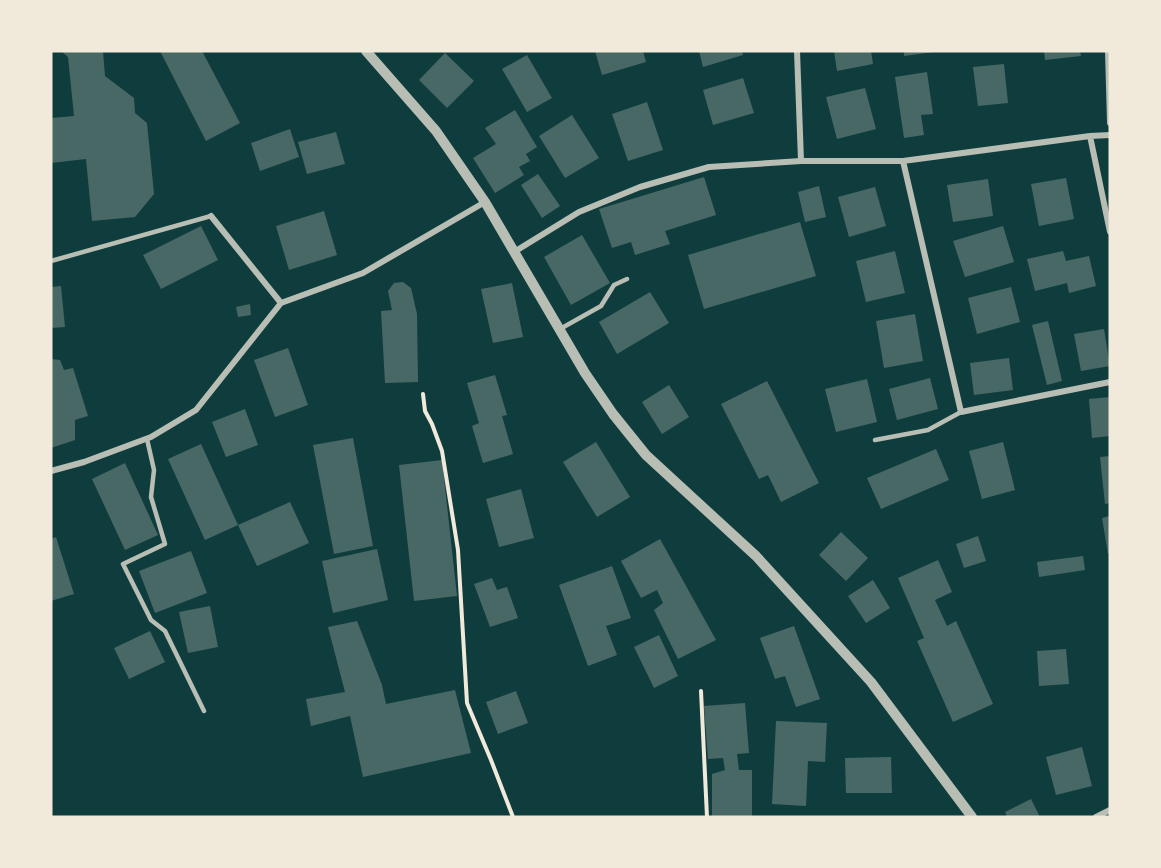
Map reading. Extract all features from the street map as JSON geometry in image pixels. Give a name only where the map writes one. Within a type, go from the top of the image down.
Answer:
[{"type":"street","points":[[366,51],[436,131],[485,202],[608,406],[646,455],[778,578],[871,681],[972,817]]},
{"type":"street","points":[[797,51],[801,161]]},
{"type":"street","points":[[1108,51],[1110,123]]},
{"type":"street","points":[[514,252],[579,212],[640,187],[709,167],[801,161],[903,161],[1110,135]]},
{"type":"street","points":[[1090,136],[1110,232]]},
{"type":"street","points":[[903,161],[961,412],[1110,382]]},
{"type":"street","points":[[51,471],[84,462],[147,439],[196,410],[281,303],[363,273],[485,202]]},
{"type":"street","points":[[211,216],[281,303]]},
{"type":"street","points":[[1096,817],[1110,810]]},
{"type":"lane","points":[[51,261],[211,216]]},
{"type":"lane","points":[[560,329],[601,306],[614,285],[627,279]]},
{"type":"lane","points":[[875,440],[927,430],[961,412]]},
{"type":"lane","points":[[147,439],[154,470],[151,496],[165,544],[123,564],[151,620],[165,632],[204,711]]},
{"type":"path","points":[[423,394],[425,411],[442,452],[458,550],[467,703],[513,817]]},
{"type":"path","points":[[701,691],[707,817]]},
{"type":"building","points":[[61,51],[103,51],[105,76],[134,98],[135,113],[147,123],[154,194],[135,217],[92,221],[86,159],[51,163],[51,118],[74,116],[68,57]]},
{"type":"building","points":[[160,51],[202,51],[240,123],[206,141]]},
{"type":"building","points":[[595,51],[643,51],[646,62],[602,75]]},
{"type":"building","points":[[699,51],[742,51],[743,55],[703,67]]},
{"type":"building","points":[[834,51],[871,51],[873,64],[837,71]]},
{"type":"building","points":[[904,51],[933,51],[934,52],[904,56]]},
{"type":"building","points":[[1044,51],[1080,51],[1081,56],[1045,60]]},
{"type":"building","points":[[445,53],[474,81],[447,108],[419,80]]},
{"type":"building","points":[[527,55],[552,98],[527,112],[502,69]]},
{"type":"building","points":[[1004,64],[1008,103],[978,106],[973,67]]},
{"type":"building","points":[[927,72],[933,114],[921,115],[924,135],[904,138],[895,77]]},
{"type":"building","points":[[743,78],[754,113],[713,125],[703,90]]},
{"type":"building","points":[[865,88],[876,129],[837,139],[826,97]]},
{"type":"building","points":[[647,102],[663,150],[628,161],[612,114]]},
{"type":"building","points":[[515,110],[537,147],[526,154],[530,161],[519,167],[524,175],[495,193],[473,158],[496,144],[485,128]]},
{"type":"building","points":[[572,115],[599,158],[565,178],[539,136]]},
{"type":"building","points":[[290,129],[299,157],[260,171],[251,143]]},
{"type":"building","points":[[336,132],[345,164],[307,174],[298,142]]},
{"type":"building","points":[[538,174],[560,206],[542,218],[521,185]]},
{"type":"building","points":[[704,177],[716,215],[665,231],[670,244],[635,255],[631,242],[612,248],[599,209]]},
{"type":"building","points":[[1066,178],[1074,219],[1039,226],[1031,184]]},
{"type":"building","points":[[988,179],[993,216],[953,222],[947,185]]},
{"type":"building","points":[[819,186],[826,217],[805,222],[798,192]]},
{"type":"building","points":[[875,187],[886,226],[849,237],[838,197]]},
{"type":"building","points":[[324,211],[337,255],[289,270],[276,226]]},
{"type":"building","points":[[800,222],[816,276],[704,309],[688,255]]},
{"type":"building","points":[[201,226],[218,260],[161,289],[143,255]]},
{"type":"building","points":[[1003,226],[1014,262],[965,277],[953,241]]},
{"type":"building","points":[[582,235],[610,283],[571,305],[544,257]]},
{"type":"building","points":[[895,251],[905,293],[866,302],[856,261]]},
{"type":"building","points":[[1063,251],[1066,261],[1089,256],[1096,286],[1069,293],[1067,283],[1035,291],[1027,259]]},
{"type":"building","points":[[403,282],[411,288],[417,314],[418,382],[385,383],[381,311],[392,310],[388,291],[394,283]]},
{"type":"building","points":[[512,283],[523,337],[493,343],[481,289]]},
{"type":"building","points":[[61,286],[65,327],[51,328],[51,287]]},
{"type":"building","points":[[1011,287],[1020,322],[977,334],[968,298]]},
{"type":"building","points":[[650,292],[669,323],[617,354],[599,322]]},
{"type":"building","points":[[250,304],[251,315],[238,317],[236,307]]},
{"type":"building","points":[[915,314],[923,361],[884,368],[876,321]]},
{"type":"building","points":[[1048,321],[1062,381],[1047,385],[1032,325]]},
{"type":"building","points":[[1104,329],[1110,366],[1081,371],[1074,334]]},
{"type":"building","points":[[288,348],[308,405],[275,417],[254,360]]},
{"type":"building","points":[[1009,358],[1013,390],[974,395],[970,363]]},
{"type":"building","points":[[51,359],[60,360],[64,370],[73,368],[88,416],[75,420],[75,440],[51,448]]},
{"type":"building","points":[[495,375],[507,415],[502,416],[513,454],[483,463],[472,426],[479,423],[467,383]]},
{"type":"building","points":[[930,378],[938,409],[897,420],[889,389]]},
{"type":"building","points":[[867,379],[877,422],[836,432],[825,389]]},
{"type":"building","points":[[767,381],[819,483],[781,502],[768,475],[759,479],[721,404]]},
{"type":"building","points":[[669,385],[689,417],[662,434],[642,402]]},
{"type":"building","points":[[1110,397],[1110,436],[1092,438],[1089,399]]},
{"type":"building","points":[[245,409],[258,445],[226,457],[212,422]]},
{"type":"building","points":[[353,438],[373,546],[334,554],[313,445]]},
{"type":"building","points":[[596,442],[630,497],[597,517],[563,462]]},
{"type":"building","points":[[1003,442],[1015,490],[982,499],[969,451]]},
{"type":"building","points":[[201,444],[238,525],[205,540],[168,459]]},
{"type":"building","points":[[936,449],[949,480],[881,509],[867,478]]},
{"type":"building","points":[[1110,456],[1110,503],[1105,504],[1100,457]]},
{"type":"building","points":[[442,460],[457,596],[414,601],[399,465]]},
{"type":"building","points":[[125,463],[158,535],[125,550],[92,479]]},
{"type":"building","points":[[521,489],[534,538],[499,547],[486,499]]},
{"type":"building","points":[[290,502],[309,543],[257,566],[238,525]]},
{"type":"building","points":[[1110,516],[1110,553],[1108,554],[1102,518]]},
{"type":"building","points":[[841,532],[868,558],[846,581],[819,555]]},
{"type":"building","points":[[978,536],[986,561],[964,568],[956,544]]},
{"type":"building","points":[[56,537],[74,594],[51,601],[51,539]]},
{"type":"building","points":[[660,539],[716,640],[678,659],[654,610],[663,603],[657,590],[641,598],[621,561]]},
{"type":"building","points":[[377,549],[388,600],[333,613],[322,561]]},
{"type":"building","points":[[191,551],[207,593],[155,613],[139,571]]},
{"type":"building","points":[[1083,556],[1085,570],[1039,577],[1037,562]]},
{"type":"building","points":[[938,560],[952,592],[935,600],[947,626],[956,621],[993,704],[953,722],[917,641],[924,638],[898,578]]},
{"type":"building","points":[[612,566],[631,618],[606,626],[617,655],[588,666],[559,585]]},
{"type":"building","points":[[492,578],[497,590],[507,587],[518,618],[490,627],[474,584]]},
{"type":"building","points":[[873,580],[890,608],[866,623],[848,596]]},
{"type":"building","points":[[210,606],[218,647],[188,653],[179,612]]},
{"type":"building","points":[[357,621],[382,685],[386,704],[455,690],[471,753],[363,777],[350,716],[311,726],[306,699],[345,692],[328,627]]},
{"type":"building","points":[[794,626],[820,699],[796,707],[785,676],[775,679],[760,638]]},
{"type":"building","points":[[150,631],[165,662],[129,679],[114,648]]},
{"type":"building","points":[[659,635],[678,676],[654,688],[634,647]]},
{"type":"building","points":[[1066,649],[1069,684],[1039,686],[1037,651]]},
{"type":"building","points":[[516,691],[528,723],[498,734],[486,702]]},
{"type":"building","points":[[745,703],[749,753],[737,754],[739,770],[752,770],[752,817],[712,817],[712,774],[725,770],[723,758],[708,759],[704,706]]},
{"type":"building","points":[[776,721],[827,723],[825,762],[808,761],[806,806],[772,804]]},
{"type":"building","points":[[1082,747],[1092,786],[1056,795],[1046,757]]},
{"type":"building","points":[[891,757],[892,793],[846,793],[845,758]]},
{"type":"building","points":[[1031,799],[1040,817],[1007,817],[1005,812]]}]
